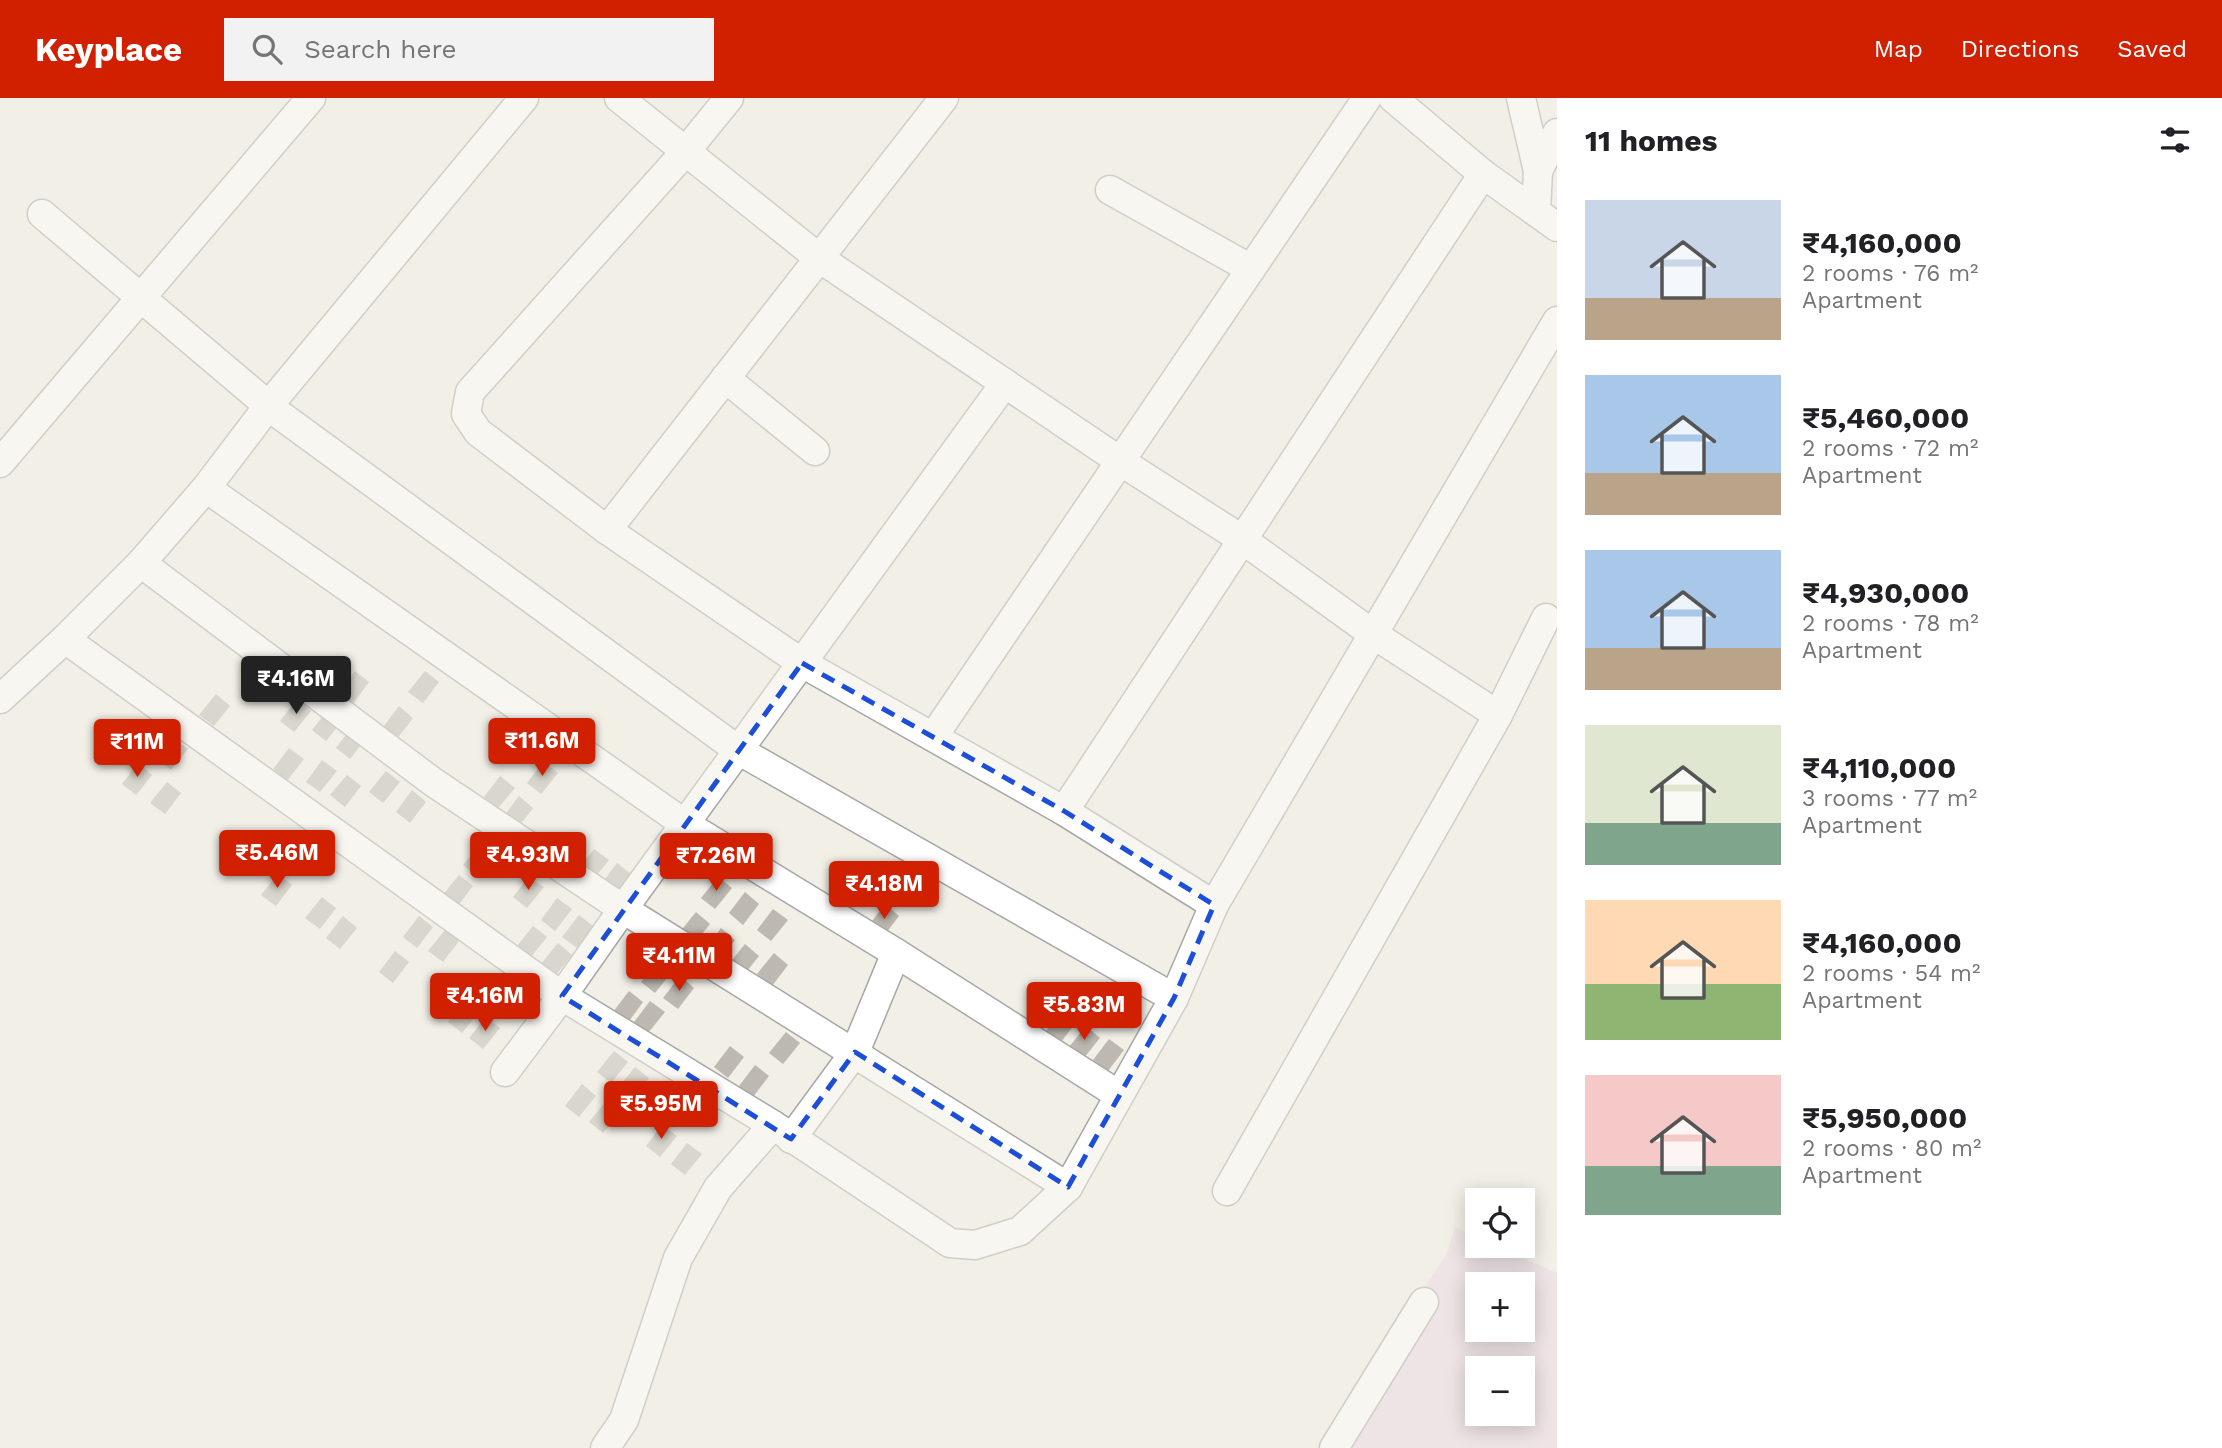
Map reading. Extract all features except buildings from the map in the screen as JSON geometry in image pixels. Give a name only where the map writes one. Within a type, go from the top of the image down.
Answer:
[{"type":"street","points":[[0,463],[139,296],[311,98]]},
{"type":"street","points":[[0,699],[141,563],[206,488],[269,405],[524,98]]},
{"type":"street","points":[[619,98],[819,258],[1120,461],[1243,540],[1373,634],[1499,715]]},
{"type":"street","points":[[729,98],[686,151],[470,392],[466,415],[478,432],[607,530],[802,663],[1064,811],[1214,905]]},
{"type":"street","points":[[607,530],[944,98]]},
{"type":"street","points":[[933,737],[1367,98]]},
{"type":"street","points":[[1393,98],[1483,174],[1546,219]]},
{"type":"street","points":[[1521,98],[1546,219]]},
{"type":"street","points":[[1538,172],[1557,133]]},
{"type":"street","points":[[1064,811],[1483,174]]},
{"type":"street","points":[[1110,190],[1251,269]]},
{"type":"street","points":[[42,214],[269,405],[738,750],[1174,998]]},
{"type":"street","points":[[65,639],[562,996],[782,1132],[950,1242],[975,1245],[1020,1231],[1068,1186],[1174,998],[1214,905],[1557,321]]},
{"type":"street","points":[[725,378],[814,451]]},
{"type":"street","points":[[505,1072],[1005,383]]},
{"type":"street","points":[[206,488],[685,824],[896,953],[1119,1095]]},
{"type":"street","points":[[141,563],[433,782],[623,909],[1068,1186]]},
{"type":"street","points":[[1227,1191],[1499,715],[1546,618]]},
{"type":"street","points":[[605,1448],[624,1420],[678,1258],[718,1188],[782,1132],[855,1052],[896,953]]},
{"type":"street","points":[[1334,1448],[1424,1302]]},
{"type":"highlighted area","points":[[802,663],[1064,811],[1214,905],[1174,998],[1068,1187],[855,1052],[791,1139],[562,996]]},
{"type":"shaded area","points":[[1455,1227],[1465,1232],[1465,1258],[1524,1258],[1557,1273],[1557,1448],[1321,1448],[1447,1253]]}]
